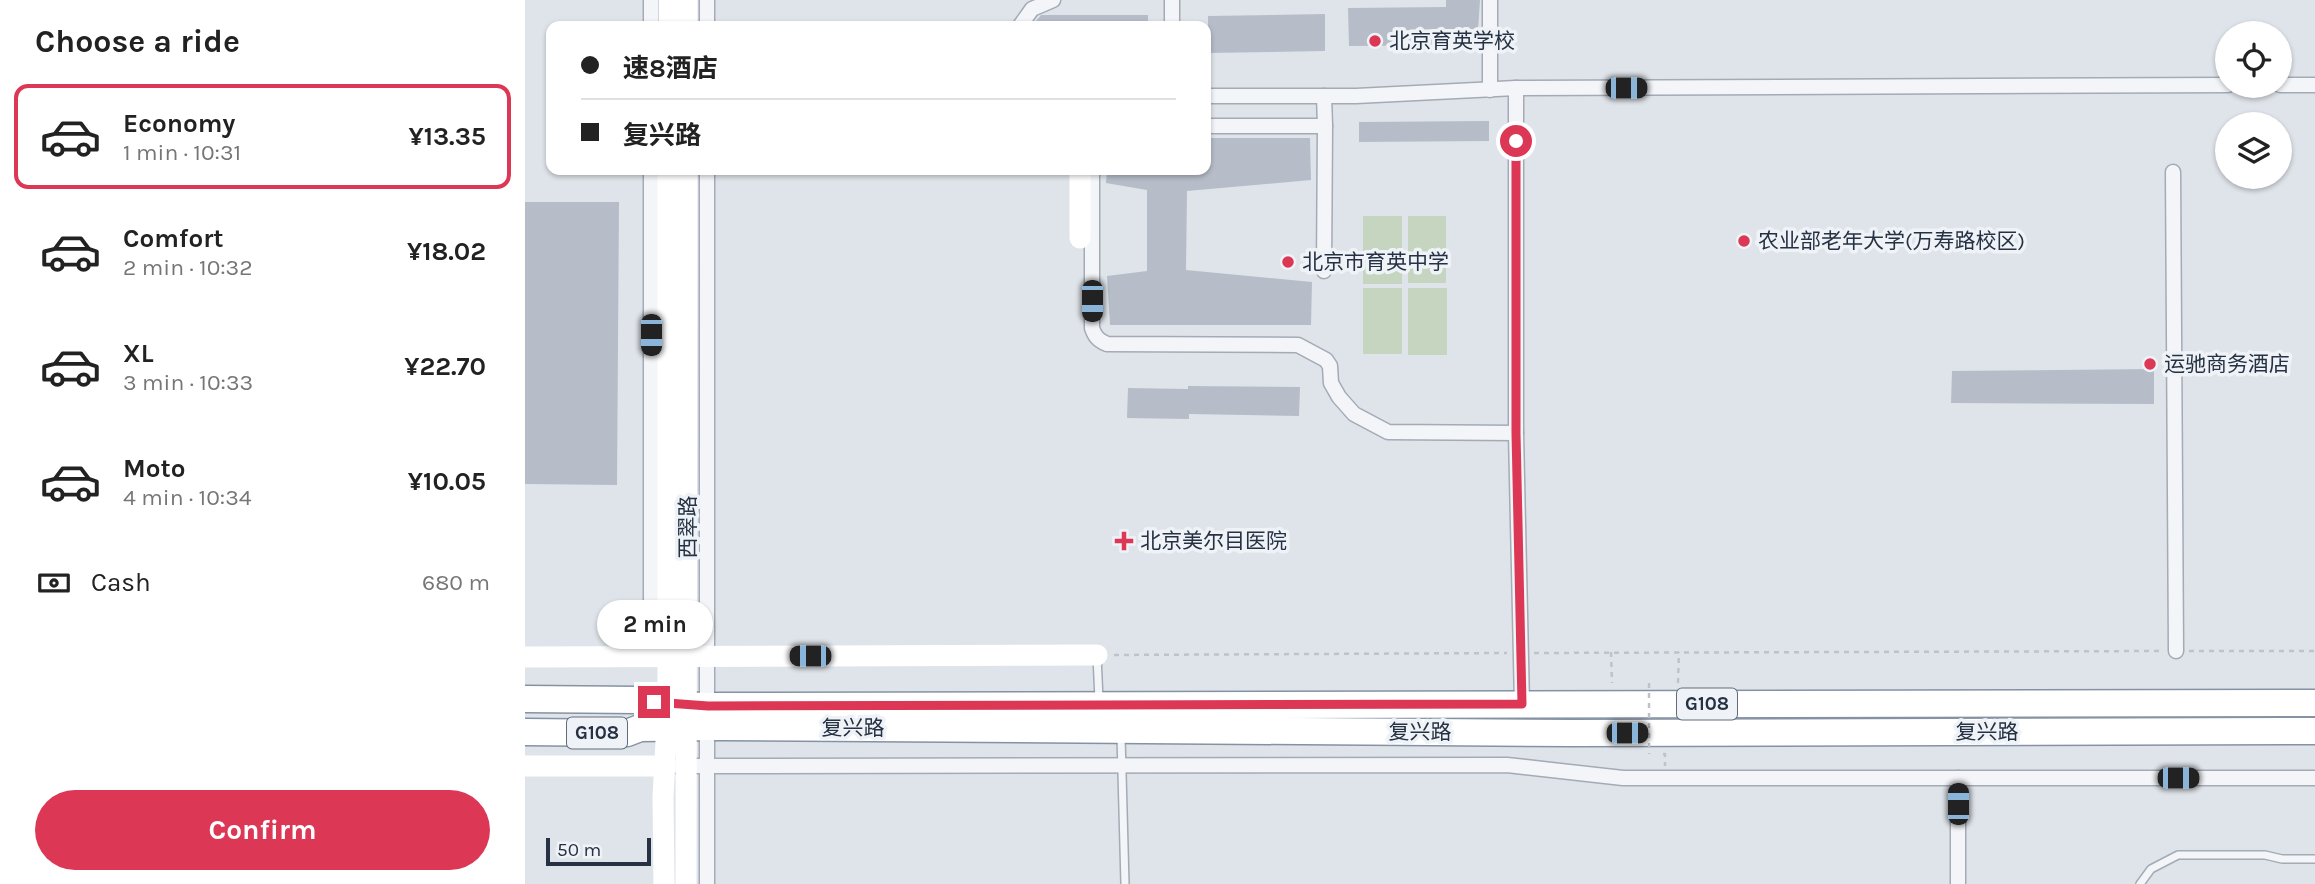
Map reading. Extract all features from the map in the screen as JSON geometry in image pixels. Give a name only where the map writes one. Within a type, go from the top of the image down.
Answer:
[{"type":"highway","name":"复兴路","points":[[525,699],[639,700],[687,717]]},
{"type":"highway","name":"复兴路","points":[[525,732],[627,733],[687,717],[1110,717],[1522,704],[2315,703]]},
{"type":"highway","name":"复兴路","points":[[1110,717],[1559,733],[2315,731]]},
{"type":"main road","points":[[669,0],[669,21]]},
{"type":"main road","points":[[687,0],[687,21]]},
{"type":"main road","name":"西翠路","points":[[664,884],[676,766],[687,717],[668,175]]},
{"type":"main road","name":"西翠路","points":[[683,654],[687,175]]},
{"type":"main road","points":[[1080,175],[1080,238]]},
{"type":"main road","points":[[525,657],[683,654],[1097,655]]},
{"type":"main road","name":"复兴路","points":[[525,766],[676,766]]},
{"type":"main road","name":"西翠路","points":[[676,766],[686,884]]},
{"type":"street","points":[[651,0],[651,21]]},
{"type":"street","points":[[707,0],[707,21]]},
{"type":"street","points":[[1024,21],[1032,9],[1053,0]]},
{"type":"street","points":[[1172,0],[1172,21]]},
{"type":"street","points":[[1490,0],[1490,90]]},
{"type":"street","points":[[1211,96],[1324,96],[1516,88],[2215,85]]},
{"type":"street","points":[[2292,85],[2315,85]]},
{"type":"street","points":[[1516,88],[1516,433],[1522,704]]},
{"type":"street","points":[[1324,96],[1324,271]]},
{"type":"street","points":[[1211,126],[1325,126]]},
{"type":"street","points":[[2173,172],[2176,651]]},
{"type":"street","points":[[651,175],[651,625],[683,654]]},
{"type":"street","points":[[683,654],[707,175]]},
{"type":"street","points":[[1091,175],[1092,328],[1095,337],[1102,342],[1298,345],[1326,360],[1330,366],[1331,383],[1354,414],[1388,432],[1516,433]]},
{"type":"street","points":[[687,717],[708,767],[707,884]]},
{"type":"street","name":"复兴路","points":[[676,766],[1507,765],[1623,778],[2315,778]]},
{"type":"street","points":[[1958,778],[1958,884]]},
{"type":"lane","points":[[1097,655],[1122,766],[1125,884]]},
{"type":"lane","points":[[2140,884],[2151,869],[2178,855],[2265,855],[2282,859],[2315,859]]},
{"type":"path","points":[[1611,652],[1611,683]]},
{"type":"path","points":[[1679,652],[1679,683]]},
{"type":"path","points":[[1097,655],[2315,652]]},
{"type":"path","points":[[1649,683],[1649,754]]},
{"type":"green space","points":[[1363,216],[1402,216],[1402,284],[1363,284]]},
{"type":"green space","points":[[1408,216],[1446,216],[1446,283],[1408,283]]},
{"type":"green space","points":[[1363,288],[1402,288],[1402,354],[1363,354]]},
{"type":"green space","points":[[1408,288],[1447,288],[1447,355],[1408,355]]},
{"type":"building","points":[[1446,0],[1480,0],[1478,31],[1469,45],[1349,46],[1348,8],[1446,7]]},
{"type":"building","points":[[1325,14],[1325,51],[1211,53],[1211,21],[1208,21],[1208,16]]},
{"type":"building","points":[[1041,15],[1148,15],[1148,21],[1036,21]]},
{"type":"building","points":[[1489,121],[1489,141],[1359,142],[1359,122]]},
{"type":"building","points":[[1211,138],[1310,138],[1311,180],[1187,191],[1186,270],[1312,282],[1311,325],[1110,325],[1107,276],[1147,271],[1147,190],[1106,183],[1107,175],[1211,175]]},
{"type":"building","points":[[525,202],[619,202],[617,485],[525,484]]},
{"type":"building","points":[[2154,369],[2154,404],[1951,403],[1952,371]]},
{"type":"building","points":[[1188,386],[1300,387],[1299,416],[1189,414],[1189,419],[1127,418],[1128,388],[1188,389]]},
{"type":"place","name":"北京育英学校","points":[[1375,41]]},
{"type":"place","name":"农业部老年大学(万寿路校区)","points":[[1744,241]]},
{"type":"place","name":"北京市育英中学","points":[[1288,262]]},
{"type":"place","name":"运驰商务酒店","points":[[2150,364]]},
{"type":"place","name":"北京美尔目医院","points":[[1124,541]]},
{"type":"route","points":[[654,702],[708,706],[1522,704],[1516,433],[1516,141]]}]
